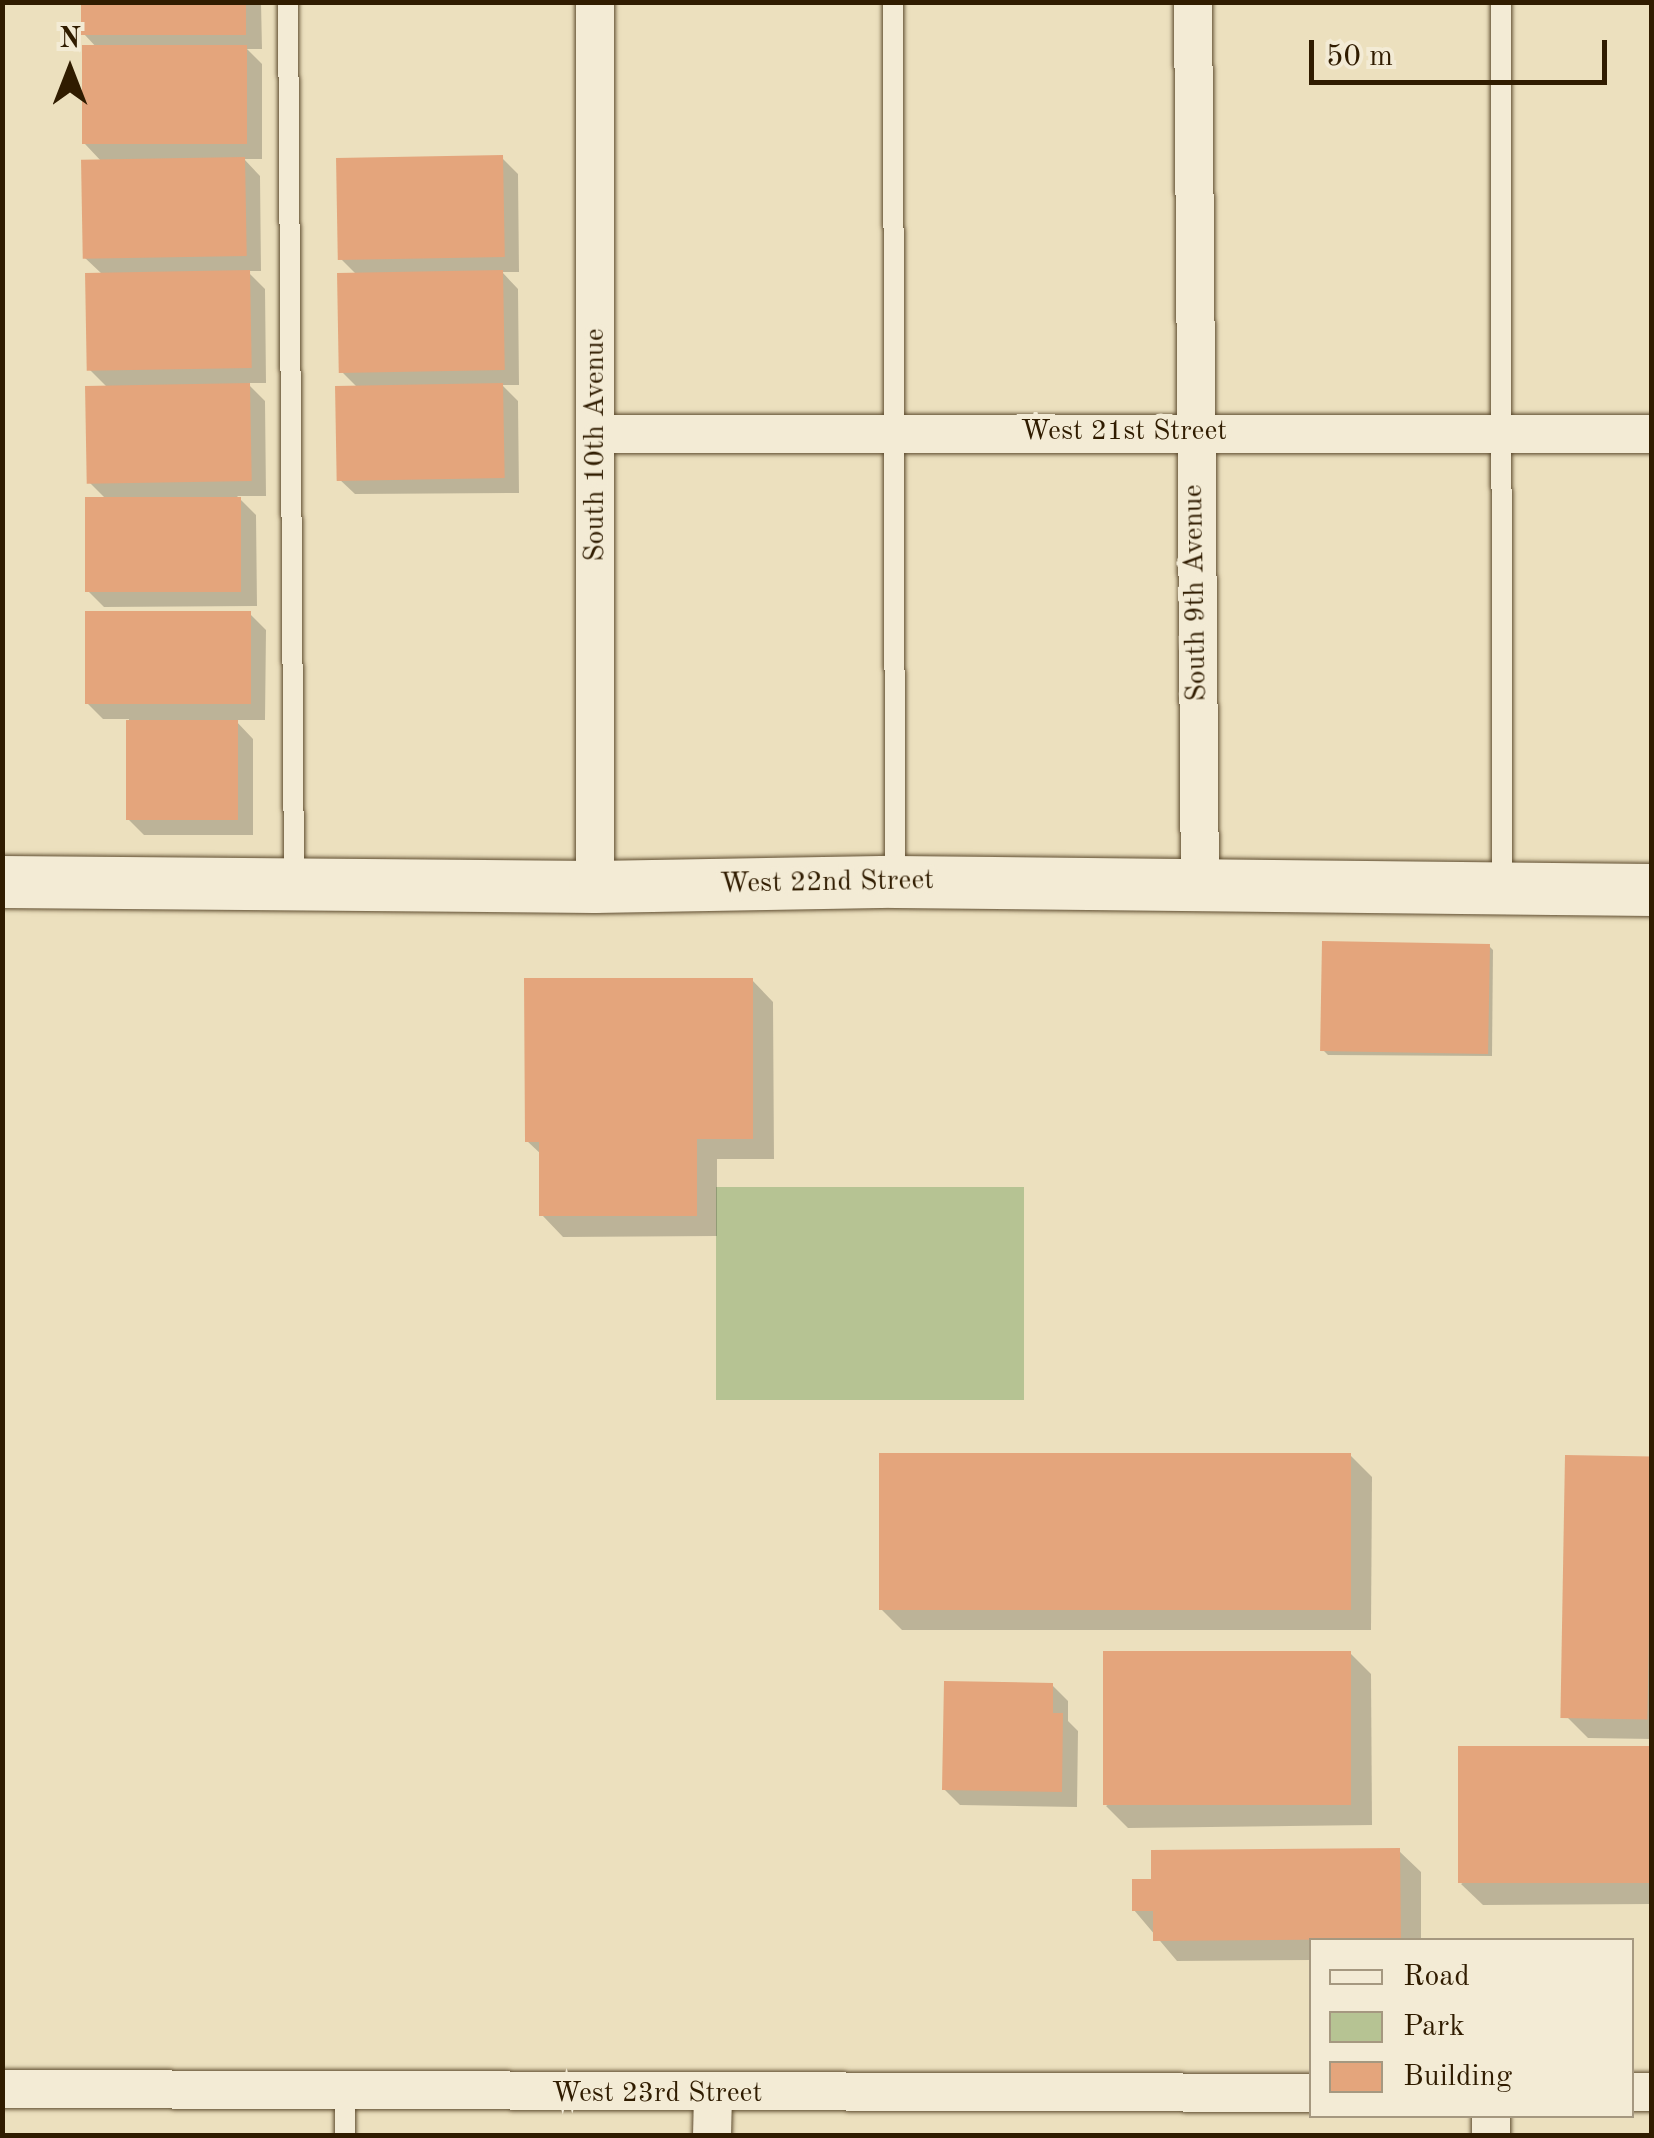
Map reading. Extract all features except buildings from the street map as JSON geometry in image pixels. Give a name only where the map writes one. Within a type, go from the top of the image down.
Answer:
[{"type":"street","name":"South 10th Avenue","points":[[594,2],[594,887]]},
{"type":"street","name":"South 9th Avenue","points":[[1194,2],[1200,884]]},
{"type":"street","name":"West 21st Street","points":[[597,434],[1652,434]]},
{"type":"street","name":"West 22nd Street","points":[[2,882],[594,887],[895,882],[1652,890]]},
{"type":"street","name":"West 23rd Street","points":[[2,2089],[1309,2093]]},
{"type":"street","points":[[712,2136],[713,2094]]},
{"type":"lane","points":[[288,2],[294,885]]},
{"type":"lane","points":[[893,2],[895,882]]},
{"type":"lane","points":[[1501,2],[1502,890]]},
{"type":"lane","points":[[345,2136],[346,2092]]},
{"type":"green space","points":[[716,1187],[1024,1187],[1024,1400],[716,1400]]}]
